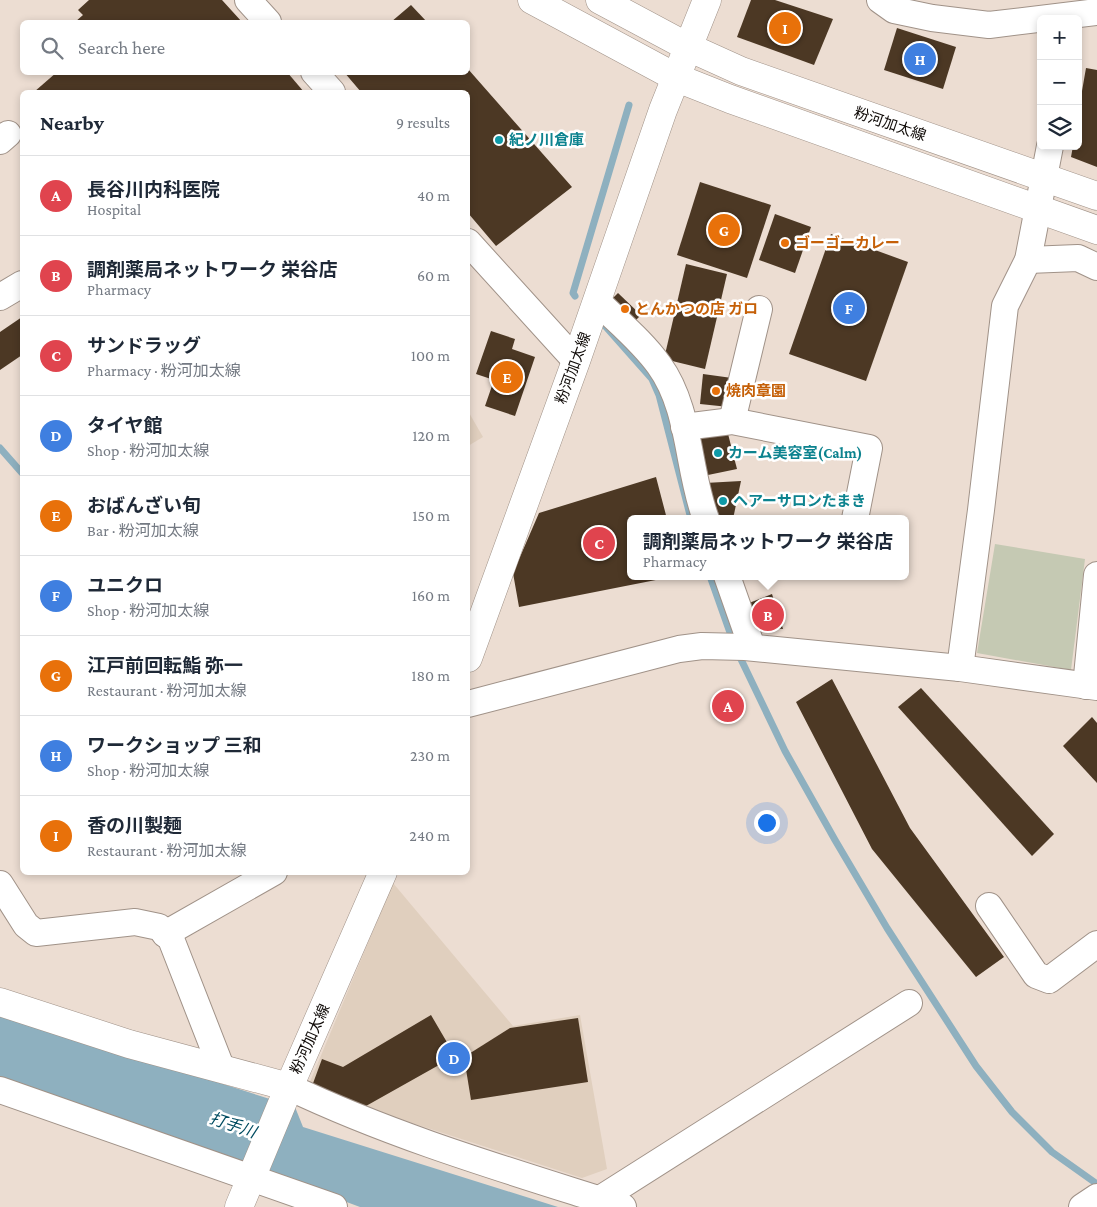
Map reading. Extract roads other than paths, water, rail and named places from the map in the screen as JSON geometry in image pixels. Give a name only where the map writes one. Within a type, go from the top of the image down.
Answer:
[{"type":"main road","points":[[532,0],[677,78]]},
{"type":"main road","points":[[600,0],[688,47],[707,0]]},
{"type":"main road","name":"粉河加太線","points":[[470,652],[576,361],[663,110],[688,47],[741,72],[1097,196]]},
{"type":"main road","name":"粉河加太線","points":[[677,78],[730,99],[1097,230]]},
{"type":"main road","name":"粉河加太線","points":[[239,1207],[286,1093],[382,875]]},
{"type":"main road","points":[[0,1002],[129,1044],[221,1068],[286,1093]]},
{"type":"street","points":[[248,0],[266,20]]},
{"type":"street","points":[[880,0],[894,10],[967,11],[989,25],[1071,12]]},
{"type":"street","points":[[317,75],[330,90]]},
{"type":"street","points":[[960,668],[982,510],[1005,306],[1028,260],[1049,150]]},
{"type":"street","points":[[470,244],[576,361]]},
{"type":"street","points":[[1028,260],[1078,258],[1097,267]]},
{"type":"street","points":[[0,297],[20,285]]},
{"type":"street","points":[[597,301],[658,364],[668,380],[684,426],[705,515]]},
{"type":"street","points":[[732,421],[759,309]]},
{"type":"street","points":[[684,426],[732,421],[869,448],[856,515]]},
{"type":"street","points":[[470,703],[679,649],[702,646],[742,647],[960,668],[1091,686],[1097,575]]},
{"type":"street","points":[[727,580],[742,647]]},
{"type":"street","points":[[165,934],[269,875]]},
{"type":"street","points":[[0,884],[26,925],[36,933],[135,922],[159,927],[171,939],[221,1068]]},
{"type":"street","points":[[989,906],[1036,975],[1049,980],[1097,944]]},
{"type":"street","points":[[286,1093],[327,1105],[418,1140],[612,1203],[909,1003]]},
{"type":"street","points":[[0,1090],[253,1173],[334,1207]]},
{"type":"water","name":"打手川","points":[[0,1013],[295,1107],[303,1127],[558,1207],[360,1207],[186,1142],[0,1080]]},
{"type":"waterway","points":[[575,296],[573,293],[629,105]]},
{"type":"waterway","points":[[606,327],[652,379],[659,395],[690,515]]},
{"type":"waterway","points":[[0,448],[20,471]]},
{"type":"waterway","points":[[711,580],[733,641]]},
{"type":"waterway","points":[[737,651],[785,751],[835,840],[887,928],[976,1066],[1012,1112],[1052,1152],[1097,1184]]},
{"type":"place","name":"香の川製麺","points":[[785,28]]},
{"type":"place","name":"ワークショップ 三和","points":[[920,59]]},
{"type":"place","name":"紀ノ川倉庫","points":[[499,140]]},
{"type":"place","name":"江戸前回転鮨 弥一","points":[[724,230]]},
{"type":"place","name":"ゴーゴーカレー","points":[[785,243]]},
{"type":"place","name":"ユニクロ","points":[[849,308]]},
{"type":"place","name":"とんかつの店 ガロ","points":[[625,309]]},
{"type":"place","name":"おばんざい旬","points":[[507,377]]},
{"type":"place","name":"焼肉章園","points":[[716,391]]},
{"type":"place","name":"カーム美容室(Calm)","points":[[718,453]]},
{"type":"place","name":"ヘアーサロンたまき","points":[[723,501]]},
{"type":"place","name":"サンドラッグ","points":[[599,543]]},
{"type":"place","name":"調剤薬局ネットワーク 栄谷店","points":[[768,615]]},
{"type":"place","name":"長谷川内科医院","points":[[728,706]]},
{"type":"place","name":"タイヤ館","points":[[454,1058]]}]
